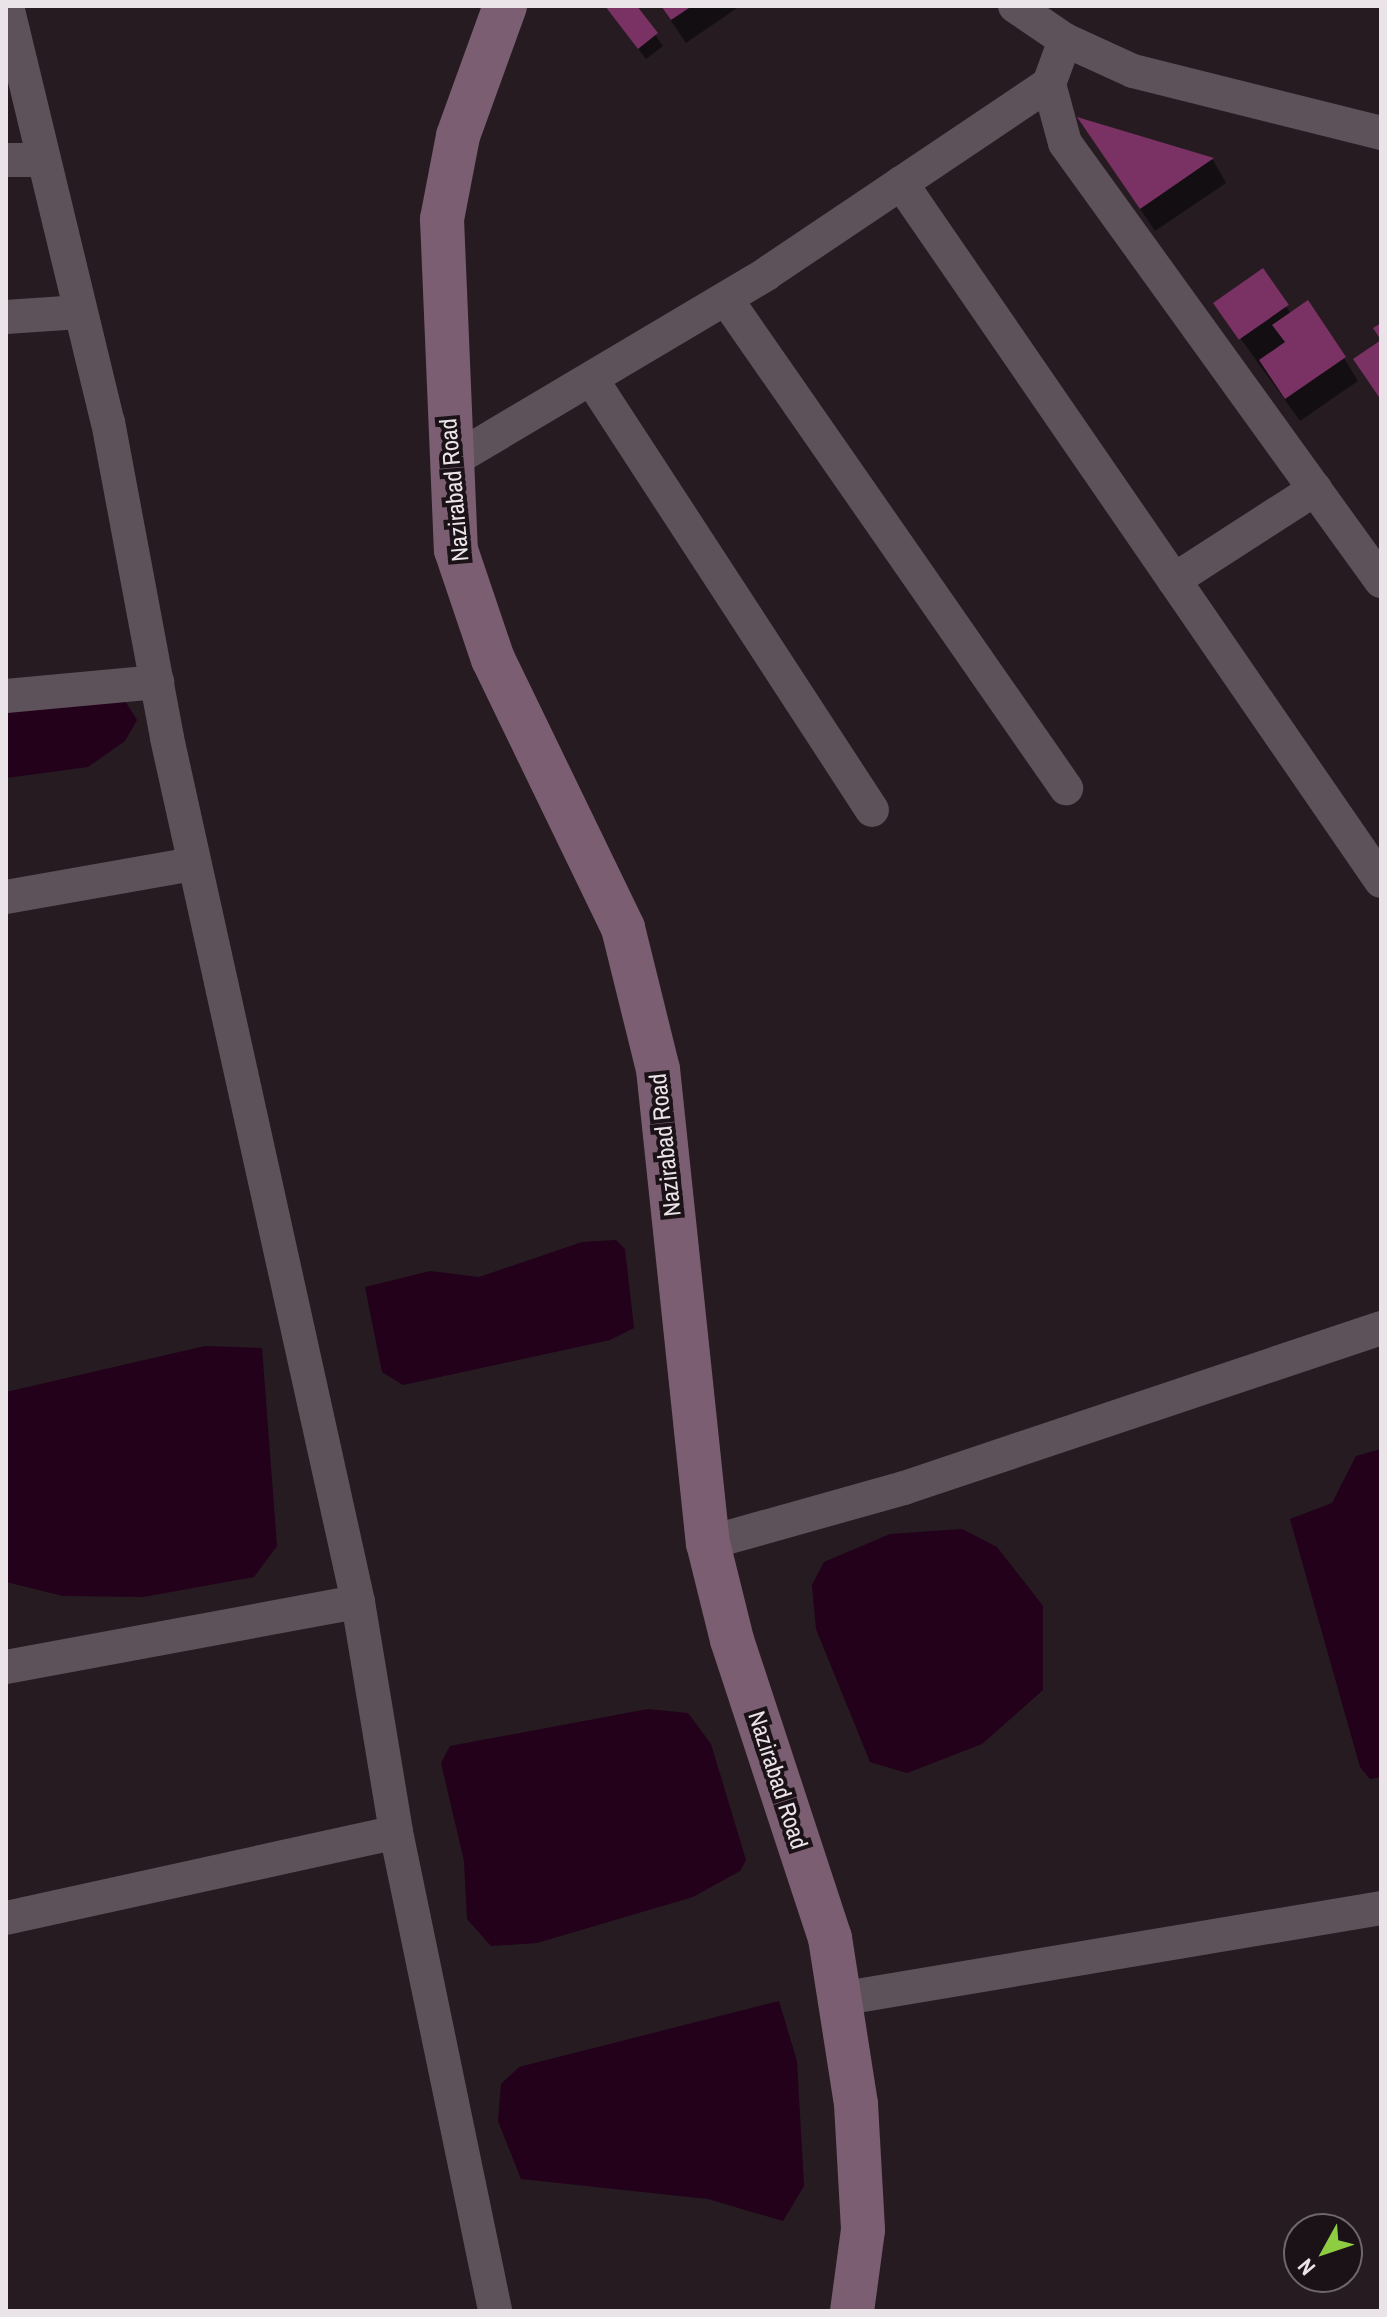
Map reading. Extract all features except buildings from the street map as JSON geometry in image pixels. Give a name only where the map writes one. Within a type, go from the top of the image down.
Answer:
[{"type":"main road","name":"Nazirabad Road","points":[[505,6],[458,136],[442,219],[456,550],[470,603],[596,864],[641,994],[658,1069],[708,1543],[732,1640],[830,1938],[856,2104],[863,2230],[852,2311]]},
{"type":"street","points":[[1015,6],[1065,40],[1133,71],[1379,140]]},
{"type":"street","points":[[7,7],[80,312],[194,864],[358,1602],[396,1832],[495,2311]]},
{"type":"street","points":[[1065,40],[1049,84],[1065,143],[1315,489],[1378,570]]},
{"type":"street","points":[[450,462],[726,299],[1049,84]]},
{"type":"street","points":[[6,160],[43,160]]},
{"type":"street","points":[[901,183],[1381,881]]},
{"type":"street","points":[[726,299],[1066,788]]},
{"type":"street","points":[[6,317],[80,312]]},
{"type":"street","points":[[592,380],[872,810]]},
{"type":"street","points":[[1174,580],[1315,489]]},
{"type":"street","points":[[6,696],[157,682]]},
{"type":"street","points":[[6,897],[194,864]]},
{"type":"street","points":[[708,1543],[904,1488],[1381,1328]]},
{"type":"street","points":[[6,1667],[358,1602]]},
{"type":"street","points":[[6,1918],[396,1832]]},
{"type":"street","points":[[839,1999],[1381,1908]]},
{"type":"shaded area","points":[[120,693],[137,720],[125,741],[88,767],[6,778],[6,703]]},
{"type":"shaded area","points":[[616,1240],[625,1249],[634,1328],[610,1340],[403,1385],[382,1372],[365,1287],[430,1271],[479,1277],[582,1242]]},
{"type":"shaded area","points":[[205,1346],[262,1348],[277,1546],[254,1577],[143,1597],[63,1596],[6,1582],[6,1392]]},
{"type":"shaded area","points":[[1381,1449],[1381,1777],[1370,1779],[1360,1767],[1290,1519],[1332,1503],[1356,1456]]},
{"type":"shaded area","points":[[962,1529],[997,1547],[1043,1606],[1043,1690],[982,1744],[907,1773],[870,1762],[816,1629],[812,1585],[824,1562],[890,1534]]},
{"type":"shaded area","points":[[648,1709],[688,1713],[711,1744],[746,1860],[740,1871],[693,1897],[537,1943],[491,1946],[467,1919],[464,1861],[441,1763],[450,1746]]},
{"type":"shaded area","points":[[779,2001],[797,2061],[804,2186],[783,2221],[708,2199],[521,2179],[498,2121],[501,2084],[519,2067]]}]
